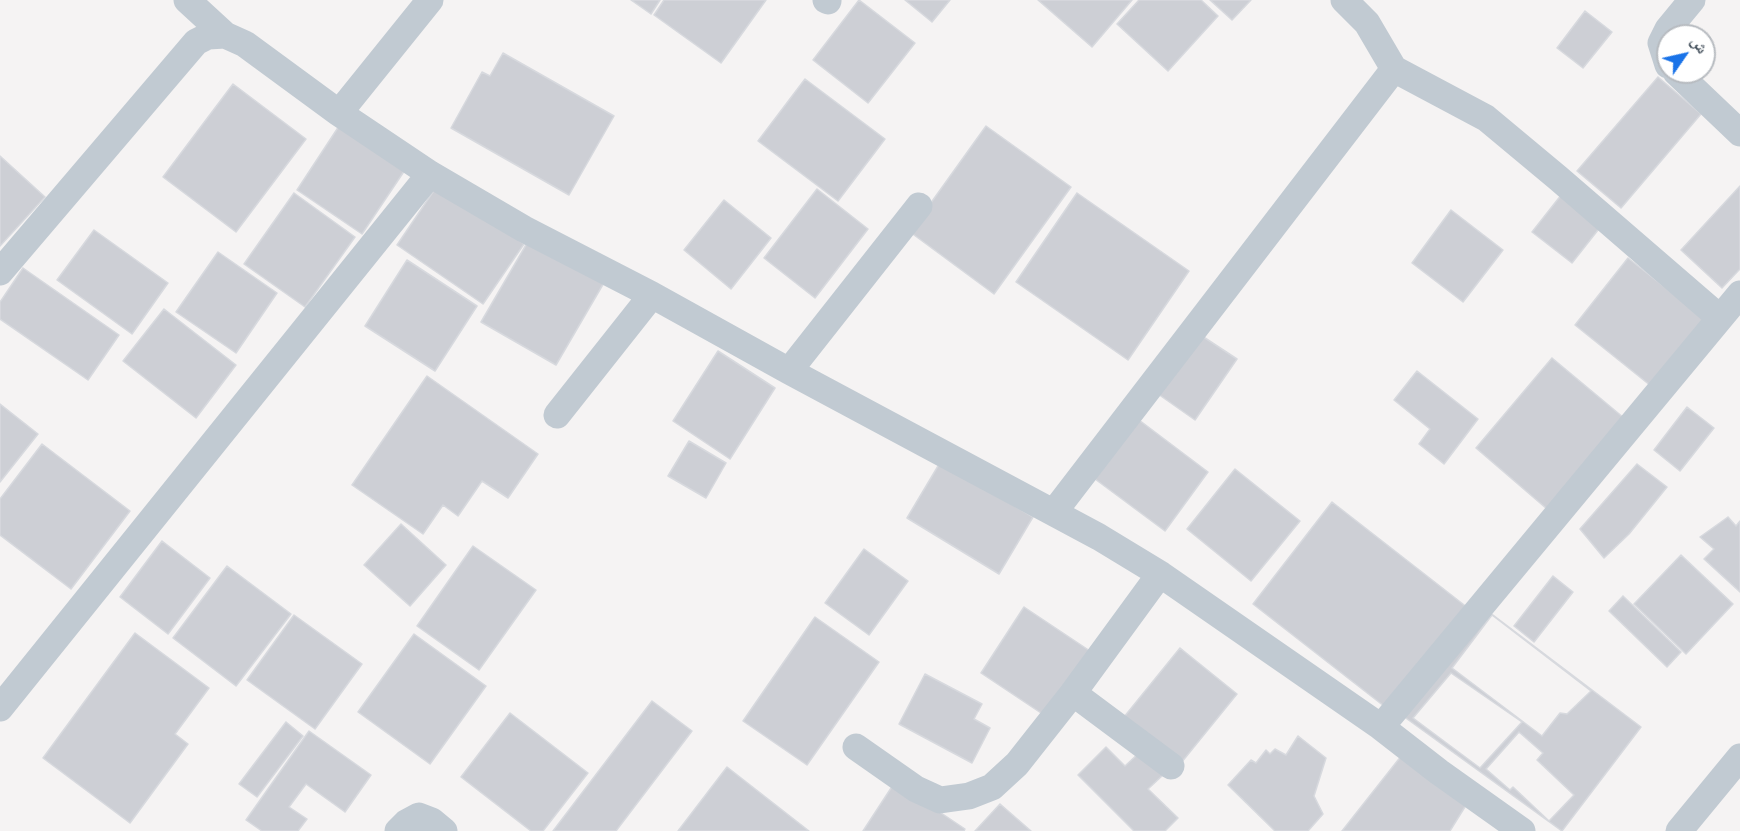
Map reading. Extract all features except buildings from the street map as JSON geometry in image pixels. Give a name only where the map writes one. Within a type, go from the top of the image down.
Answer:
[{"type":"street","points":[[187,0],[225,35],[245,44],[339,113],[430,174],[524,229],[652,295],[789,371],[1054,512],[1160,574],[1381,727],[1438,772],[1522,831]]},
{"type":"street","points":[[339,113],[430,0]]},
{"type":"street","points":[[1344,0],[1367,23],[1394,69],[1486,118],[1720,318]]},
{"type":"street","points":[[1672,24],[1692,0]]},
{"type":"street","points":[[0,272],[196,42],[208,36],[225,35]]},
{"type":"street","points":[[1054,512],[1394,69]]},
{"type":"street","points":[[1689,84],[1740,133]]},
{"type":"street","points":[[0,708],[430,174]]},
{"type":"street","points":[[789,371],[919,206]]},
{"type":"street","points":[[1381,727],[1740,294]]},
{"type":"street","points":[[557,415],[652,295]]},
{"type":"street","points":[[856,747],[916,789],[940,800],[969,796],[992,787],[1017,764],[1073,693],[1160,574]]},
{"type":"street","points":[[1073,693],[1171,766]]},
{"type":"street","points":[[1678,831],[1740,757]]},
{"type":"street","points":[[398,831],[406,823],[419,816],[432,821],[444,831]]}]
